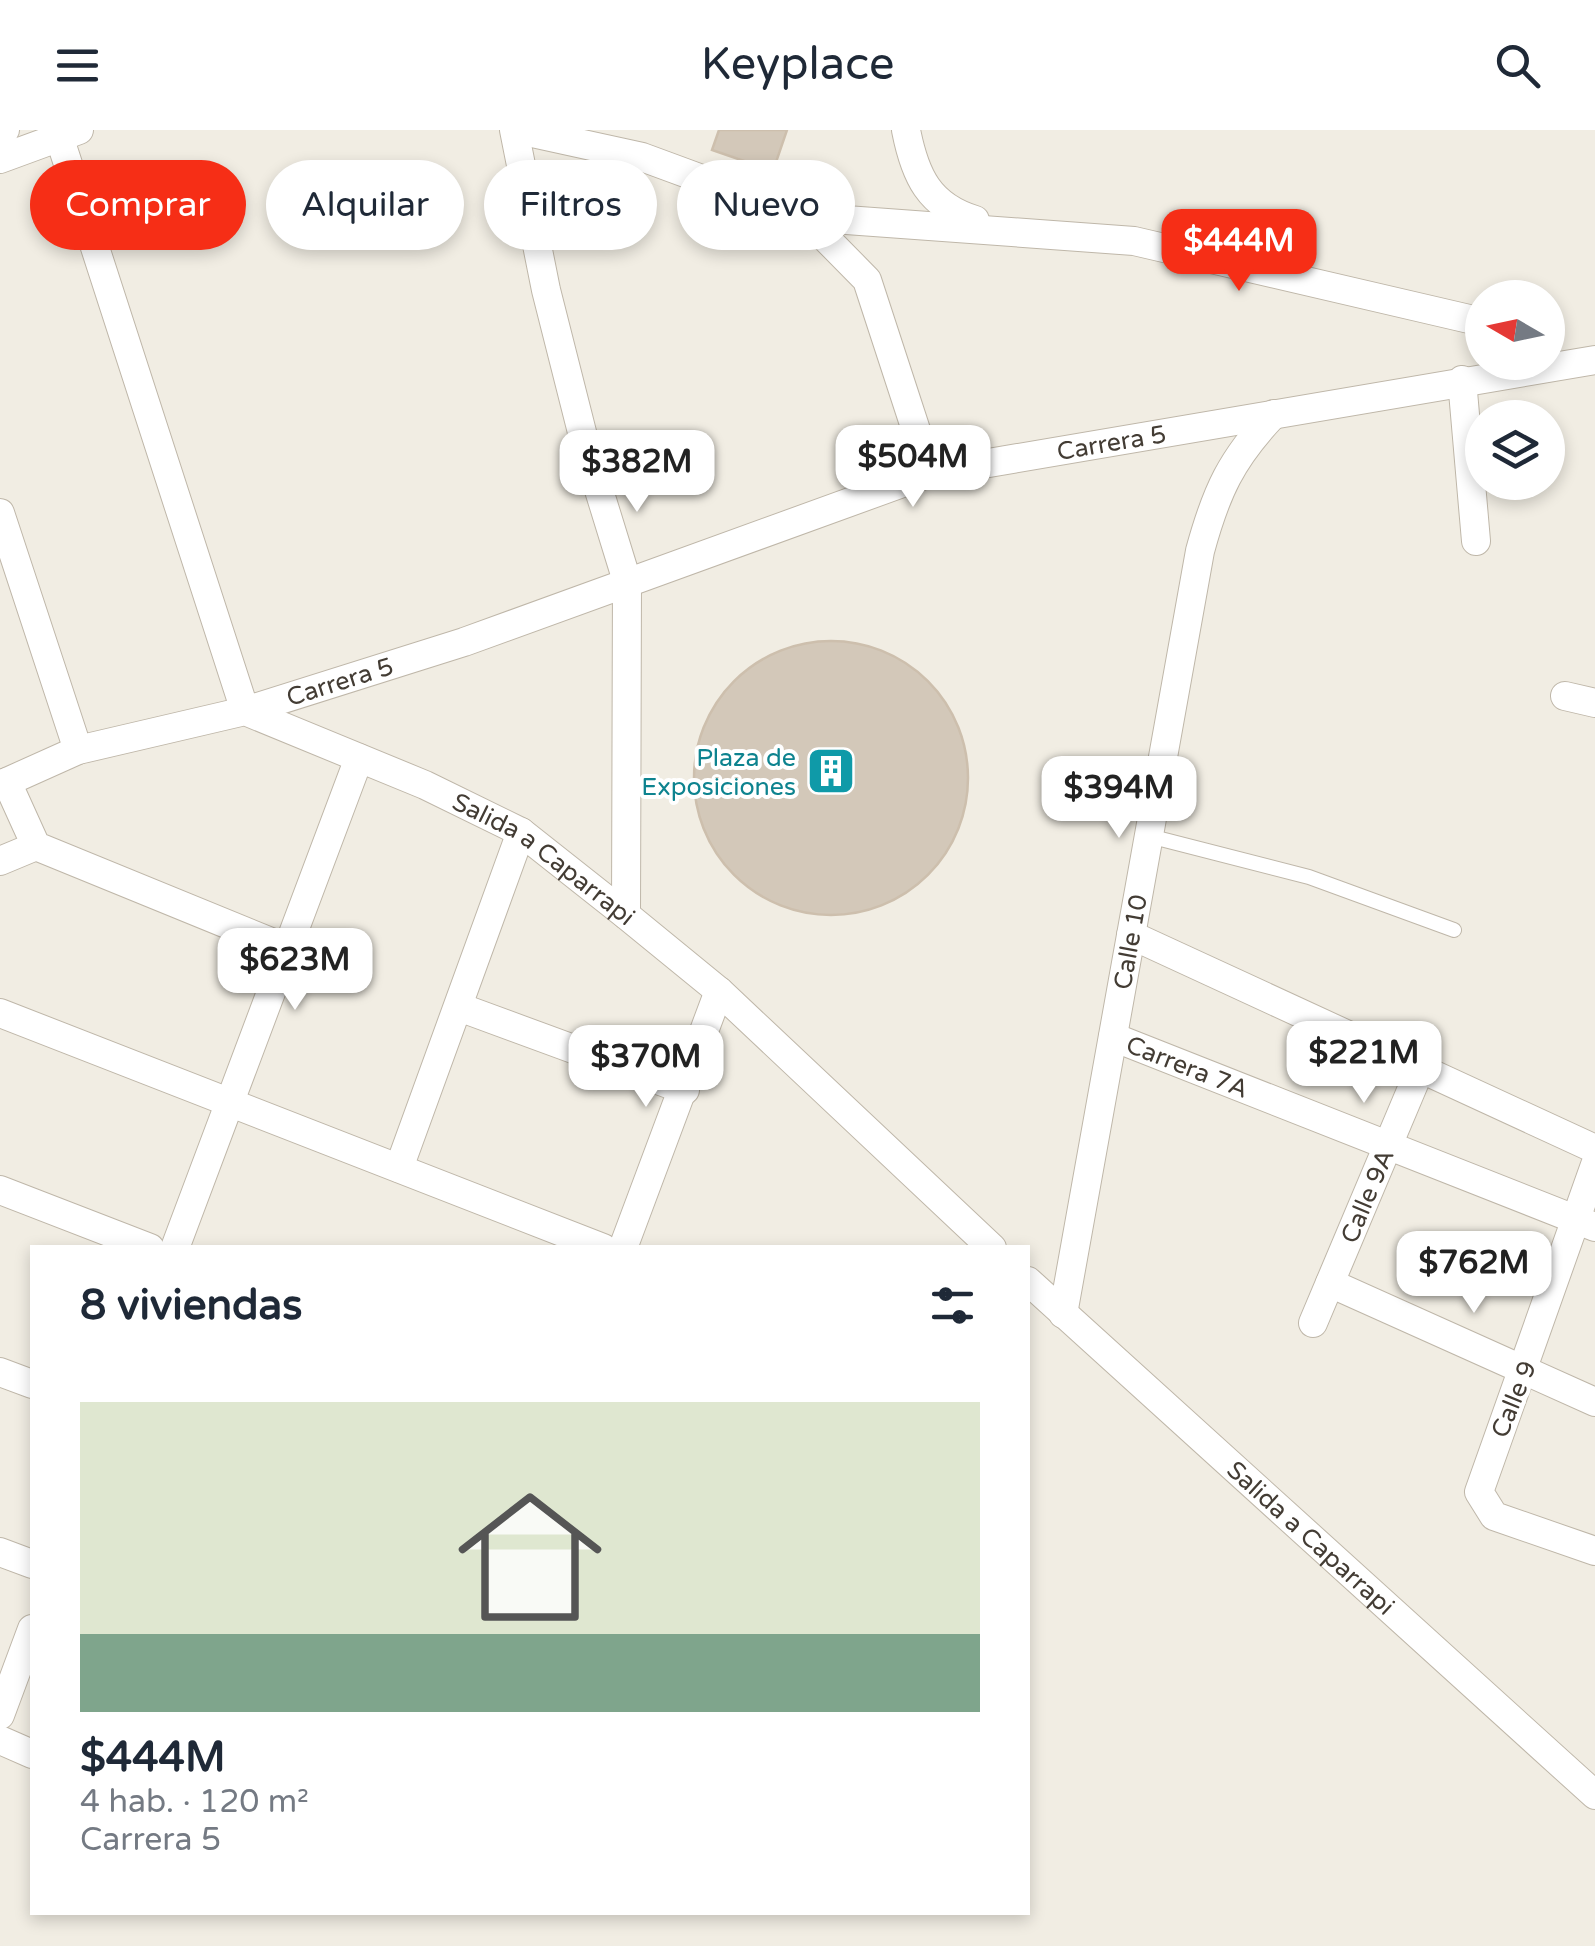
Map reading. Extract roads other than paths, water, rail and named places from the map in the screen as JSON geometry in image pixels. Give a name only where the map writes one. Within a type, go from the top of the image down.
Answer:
[{"type":"street","points":[[626,915],[628,581],[572,395],[517,130],[642,157],[677,170]]},
{"type":"street","points":[[906,130],[913,167],[946,211],[1002,228]]},
{"type":"street","points":[[0,159],[66,133],[245,711],[78,750],[3,784],[36,846],[288,949]]},
{"type":"street","points":[[855,220],[1134,241],[1465,318]]},
{"type":"street","points":[[837,250],[867,280],[930,473]]},
{"type":"street","points":[[1565,351],[1592,361]]},
{"type":"street","name":"Carrera 5","points":[[245,711],[464,642],[930,473],[1592,361]]},
{"type":"street","points":[[1462,380],[1476,542]]},
{"type":"street","name":"Calle 10","points":[[1063,1314],[1200,551],[1216,493],[1244,446],[1274,414]]},
{"type":"street","points":[[0,512],[78,750]]},
{"type":"street","points":[[1565,696],[1595,703]]},
{"type":"street","name":"Salida a Caparrapi","points":[[245,711],[360,758],[521,832],[719,991],[989,1245]]},
{"type":"street","points":[[177,1245],[360,758]]},
{"type":"street","points":[[399,1168],[521,832]]},
{"type":"street","points":[[0,862],[36,846]]},
{"type":"street","points":[[1131,935],[1595,1149]]},
{"type":"street","points":[[624,1245],[719,991]]},
{"type":"street","points":[[459,1007],[685,1090]]},
{"type":"street","points":[[0,1012],[595,1245]]},
{"type":"street","name":"Carrera 7A","points":[[1113,1038],[1586,1223]]},
{"type":"street","name":"Calle 9A","points":[[1313,1324],[1420,1067]]},
{"type":"street","name":"Calle 9","points":[[1595,1165],[1586,1223],[1480,1480],[1479,1492],[1494,1516],[1595,1551]]},
{"type":"street","points":[[0,1190],[142,1245]]},
{"type":"street","name":"Salida a Caparrapi","points":[[1030,1283],[1595,1795]]},
{"type":"street","points":[[1330,1283],[1595,1402]]},
{"type":"street","points":[[0,1372],[30,1383]]},
{"type":"street","points":[[0,1552],[30,1563]]},
{"type":"street","points":[[0,1715],[30,1634]]},
{"type":"street","points":[[0,1740],[30,1753]]},
{"type":"lane","points":[[1149,836],[1309,877],[1454,930]]},
{"type":"place","name":"Plaza de Exposiciones","points":[[831,771]]}]
